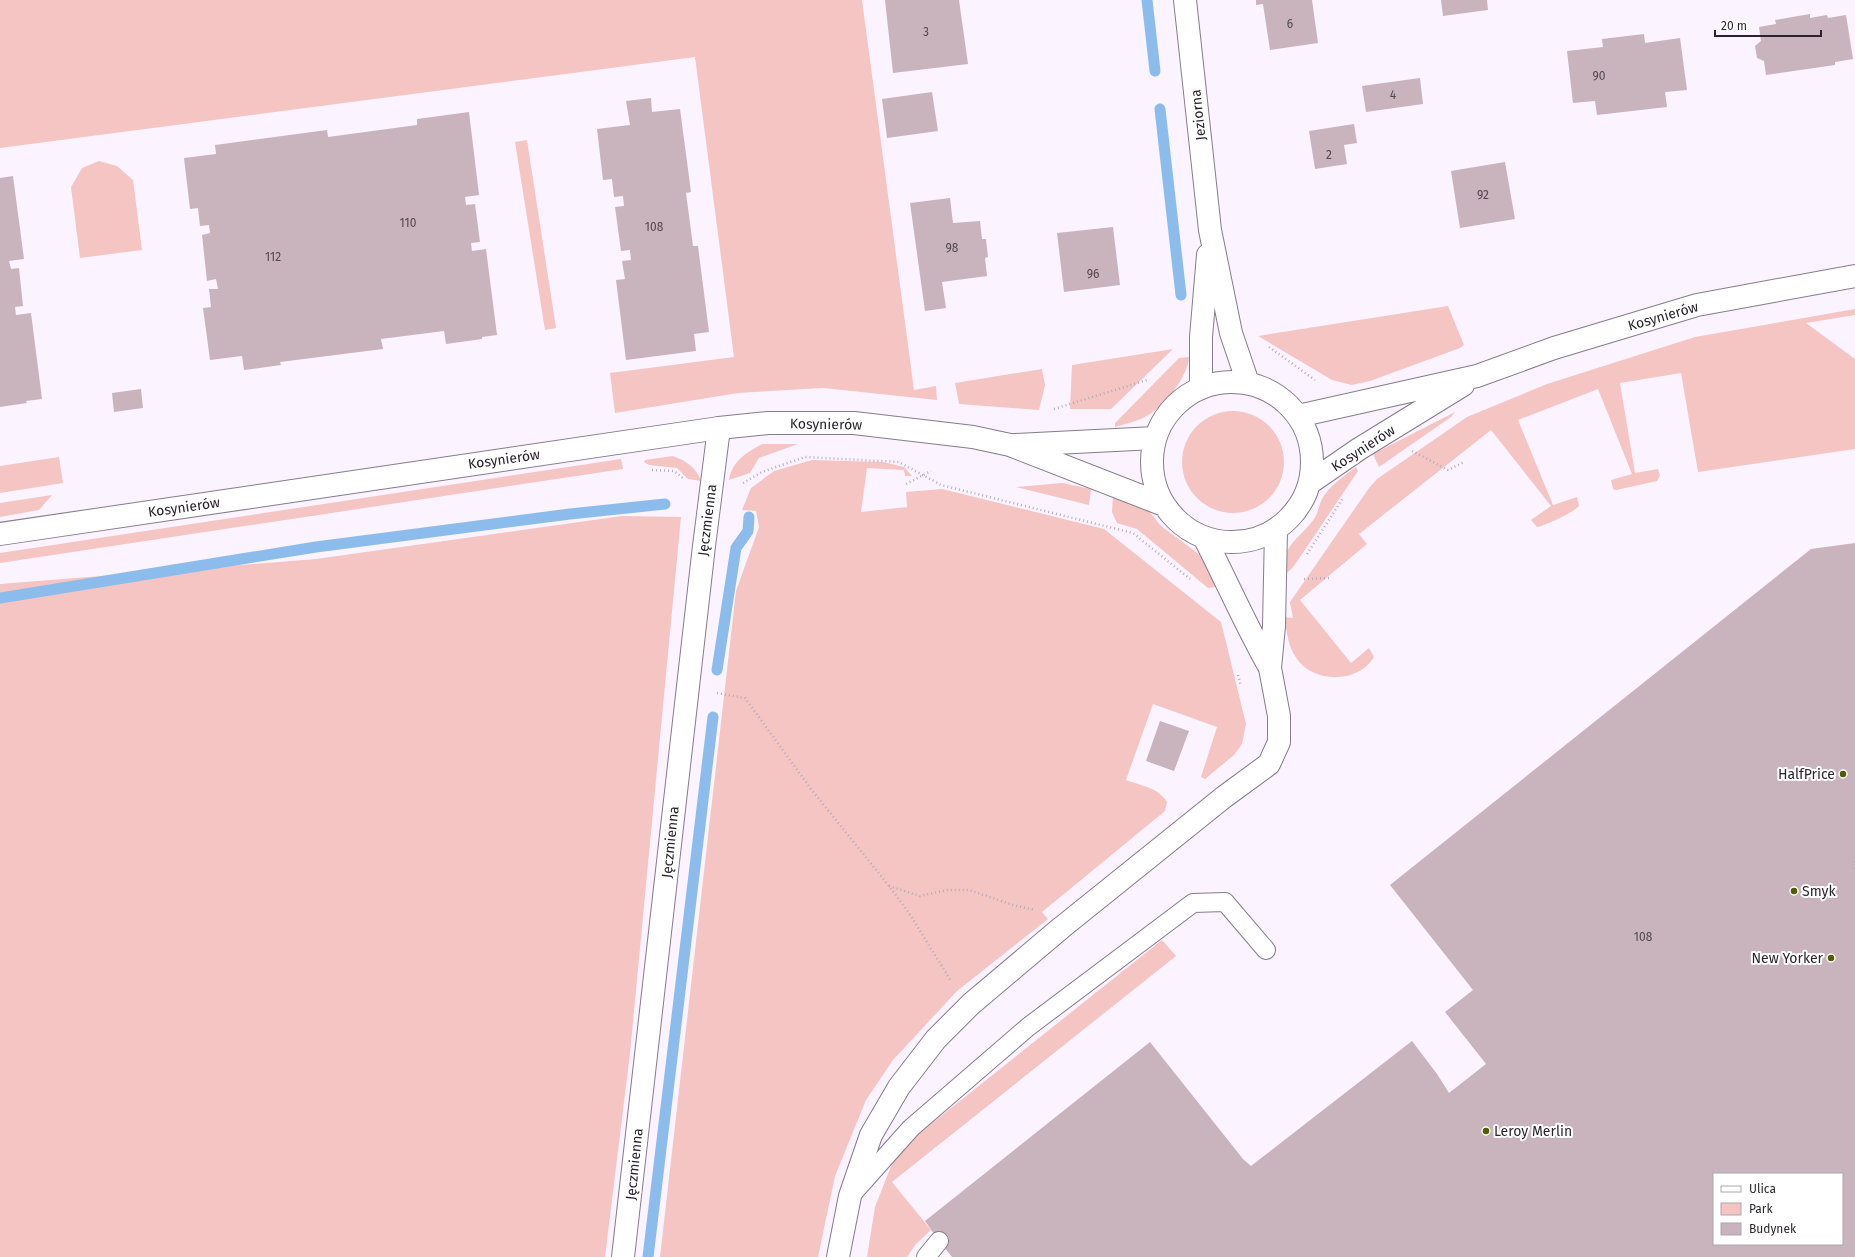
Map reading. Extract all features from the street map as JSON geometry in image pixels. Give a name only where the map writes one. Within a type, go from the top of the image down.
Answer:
[{"type":"main road","name":"Jeziorna","points":[[1185,0],[1210,230],[1231,333],[1248,383]]},
{"type":"main road","name":"Jeziorna","points":[[1202,388],[1201,337],[1210,230]]},
{"type":"main road","name":"Kosynierów","points":[[1298,416],[1477,376],[1554,348],[1697,305],[1855,276]]},
{"type":"main road","name":"Kosynierów","points":[[1311,482],[1359,449],[1477,376]]},
{"type":"main road","points":[[1224,382],[1248,383],[1276,395],[1298,416],[1309,436],[1313,459],[1311,482],[1298,509],[1276,530],[1254,540],[1229,543],[1205,539],[1182,526],[1164,505],[1156,490],[1152,473],[1152,455],[1156,438],[1166,418],[1182,400],[1202,388],[1224,382]]},
{"type":"main road","name":"Kosynierów","points":[[0,534],[719,428],[768,423],[854,423],[973,437],[1010,445],[1164,505]]},
{"type":"main road","name":"Jęczmienna","points":[[623,1257],[704,546],[719,428]]},
{"type":"main road","name":"Kosynierów","points":[[1010,445],[1156,438]]},
{"type":"main road","points":[[838,1257],[850,1196],[871,1135],[899,1087],[936,1040],[971,1004],[1061,928],[1224,797],[1269,764],[1279,742],[1278,716],[1270,668],[1274,626],[1276,530]]},
{"type":"main road","points":[[1205,539],[1239,607],[1249,632],[1270,668]]},
{"type":"lane","points":[[850,1196],[911,1128],[1028,1027],[1193,903],[1225,902],[1266,950]]},
{"type":"lane","points":[[926,1257],[939,1241]]},
{"type":"path","points":[[1266,345],[1321,384]]},
{"type":"path","points":[[1054,409],[1147,380]]},
{"type":"path","points":[[1414,447],[1410,450],[1448,470],[1464,462]]},
{"type":"path","points":[[740,484],[762,472],[805,457],[899,462],[922,476],[941,485],[1133,533],[1190,580]]},
{"type":"path","points":[[906,484],[931,471]]},
{"type":"path","points":[[1304,558],[1346,494]]},
{"type":"path","points":[[1300,579],[1330,578]]},
{"type":"path","points":[[1237,672],[1241,687]]},
{"type":"path","points":[[745,698],[811,789],[909,913],[948,978],[971,1004]]},
{"type":"path","points":[[1855,862],[1852,864],[1855,870]]},
{"type":"path","points":[[889,886],[920,896],[947,890],[969,890],[1013,905],[1039,910]]},
{"type":"green space","points":[[0,0],[862,0],[914,390],[936,386],[937,400],[823,388],[738,393],[615,413],[610,373],[734,357],[695,57],[0,148]]},
{"type":"green space","points":[[527,140],[556,328],[545,330],[515,142]]},
{"type":"green space","points":[[99,161],[117,166],[133,180],[142,250],[80,258],[71,187],[82,168]]},
{"type":"green space","points":[[1448,306],[1464,345],[1460,348],[1370,381],[1352,385],[1332,380],[1258,336]]},
{"type":"green space","points":[[1855,309],[1855,315],[1806,323],[1855,359],[1855,449],[1698,472],[1681,373],[1620,383],[1635,473],[1658,469],[1660,476],[1657,481],[1616,490],[1613,489],[1611,480],[1632,474],[1598,389],[1518,420],[1553,505],[1577,497],[1579,506],[1576,509],[1537,527],[1531,520],[1551,506],[1491,430],[1359,534],[1367,544],[1300,600],[1351,663],[1369,648],[1374,657],[1367,666],[1348,676],[1325,676],[1314,673],[1297,659],[1288,639],[1284,617],[1293,618],[1290,602],[1369,488],[1377,479],[1467,417],[1547,384],[1695,337]]},
{"type":"green space","points":[[1173,349],[1111,409],[1070,409],[1072,365]]},
{"type":"green space","points":[[1189,357],[1188,365],[1184,374],[1167,399],[1159,407],[1141,419],[1115,427],[1115,423],[1179,358]]},
{"type":"green space","points":[[1042,369],[1045,385],[1039,410],[959,404],[955,383]]},
{"type":"green space","points":[[1233,411],[1252,415],[1269,426],[1280,443],[1284,462],[1280,481],[1269,498],[1252,509],[1233,513],[1214,509],[1197,498],[1186,481],[1182,462],[1186,443],[1197,426],[1214,415]]},
{"type":"green space","points":[[1455,412],[1451,417],[1379,467],[1373,454]]},
{"type":"green space","points":[[762,444],[798,444],[759,458],[750,473],[729,480],[733,468],[741,458]]},
{"type":"green space","points":[[673,456],[690,465],[701,481],[688,479],[677,468],[649,465],[644,462],[645,460]]},
{"type":"green space","points":[[59,457],[63,483],[0,493],[0,466]]},
{"type":"green space","points":[[621,459],[623,469],[0,563],[0,553]]},
{"type":"green space","points":[[812,460],[883,462],[904,467],[912,476],[905,476],[904,470],[867,468],[861,512],[907,507],[906,492],[942,489],[1104,529],[1221,622],[1246,724],[1242,744],[1234,755],[1205,779],[1201,777],[1217,727],[1153,704],[1126,780],[1159,793],[1167,802],[1165,811],[1042,912],[1048,919],[957,991],[893,1060],[866,1100],[835,1176],[818,1257],[660,1257],[736,591],[759,527],[756,511],[742,510],[751,488],[774,471]]},
{"type":"green space","points":[[1356,467],[1358,471],[1294,566],[1284,576],[1285,557],[1288,550],[1314,519],[1322,499],[1329,489]]},
{"type":"green space","points":[[1062,483],[1091,489],[1089,505],[1016,487]]},
{"type":"green space","points":[[52,495],[39,510],[0,517],[0,503]]},
{"type":"green space","points":[[1113,495],[1145,506],[1161,526],[1215,566],[1224,586],[1208,588],[1137,529],[1117,523],[1112,512]]},
{"type":"green space","points":[[622,516],[681,517],[630,1053],[605,1257],[0,1257],[0,584],[316,559]]},
{"type":"green space","points":[[1162,940],[1176,956],[892,1182],[931,1230],[916,1244],[907,1257],[867,1257],[875,1207],[897,1151]]},
{"type":"building","points":[[885,0],[959,0],[968,64],[893,73]]},
{"type":"building","points":[[1256,0],[1312,0],[1318,43],[1270,50],[1263,4],[1256,5]]},
{"type":"building","points":[[1441,0],[1487,0],[1488,10],[1443,16]]},
{"type":"building","points":[[1810,14],[1810,18],[1827,15],[1828,18],[1846,15],[1853,59],[1835,62],[1835,65],[1766,75],[1764,61],[1757,58],[1755,46],[1761,41],[1759,27],[1776,24],[1775,20]]},
{"type":"building","points":[[1644,34],[1645,43],[1680,38],[1687,90],[1665,92],[1667,107],[1597,115],[1595,101],[1573,103],[1567,51],[1603,47],[1602,39]]},
{"type":"building","points":[[1420,78],[1423,104],[1366,112],[1362,86]]},
{"type":"building","points":[[932,92],[938,131],[887,138],[882,99]]},
{"type":"building","points":[[651,98],[652,112],[680,109],[691,192],[686,193],[693,246],[698,246],[709,332],[694,334],[696,351],[626,360],[616,280],[625,279],[622,261],[631,260],[630,250],[621,251],[615,207],[624,206],[623,196],[614,197],[612,179],[603,180],[597,129],[630,125],[626,101]]},
{"type":"building","points":[[469,112],[479,195],[465,197],[466,205],[475,204],[480,242],[471,243],[472,251],[486,249],[497,335],[482,337],[482,339],[446,344],[444,331],[381,339],[383,349],[280,362],[281,365],[244,370],[242,356],[210,360],[203,308],[211,307],[209,289],[218,289],[216,279],[207,281],[202,235],[210,233],[209,225],[200,226],[198,208],[190,209],[184,158],[216,154],[215,145],[327,130],[328,137],[417,125],[417,119]]},
{"type":"building","points":[[1354,124],[1357,143],[1344,145],[1347,164],[1315,169],[1309,131]]},
{"type":"building","points":[[1505,162],[1515,219],[1460,228],[1451,171]]},
{"type":"building","points":[[13,176],[24,259],[9,261],[11,269],[19,268],[23,306],[15,307],[16,315],[31,313],[42,399],[0,407],[0,178]]},
{"type":"building","points":[[950,198],[953,223],[980,221],[982,239],[986,239],[988,257],[985,258],[987,276],[942,282],[946,308],[925,311],[910,203]]},
{"type":"building","points":[[1113,227],[1120,285],[1064,292],[1057,233]]},
{"type":"building","points":[[141,389],[143,408],[114,412],[112,393]]},
{"type":"building","points":[[1855,543],[1855,1257],[952,1257],[925,1221],[1150,1042],[1243,1159],[1251,1166],[1412,1041],[1437,1074],[1449,1093],[1486,1064],[1445,1012],[1473,990],[1390,885],[1811,549]]},
{"type":"building","points":[[1160,721],[1189,731],[1174,771],[1146,761]]},
{"type":"waterway","points":[[1147,0],[1155,71]]},
{"type":"waterway","points":[[1160,109],[1181,295]]},
{"type":"waterway","points":[[0,598],[316,547],[570,514],[665,504]]},
{"type":"waterway","points":[[717,670],[736,548],[748,531],[749,517]]},
{"type":"waterway","points":[[648,1257],[713,717]]},
{"type":"place","name":"HalfPrice","points":[[1843,774]]},
{"type":"place","name":"Smyk","points":[[1794,891]]},
{"type":"place","name":"New Yorker","points":[[1831,958]]},
{"type":"place","name":"Leroy Merlin","points":[[1486,1131]]}]
